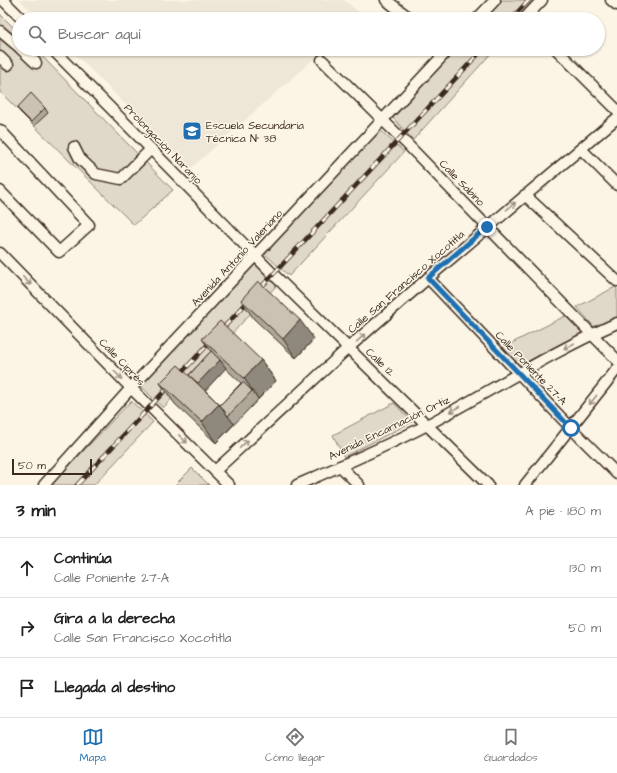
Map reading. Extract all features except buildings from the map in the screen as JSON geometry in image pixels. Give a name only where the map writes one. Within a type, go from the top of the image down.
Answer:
[{"type":"street","points":[[3,0],[15,12]]},
{"type":"street","points":[[386,0],[402,12]]},
{"type":"street","points":[[483,12],[494,0]]},
{"type":"street","points":[[531,12],[542,0]]},
{"type":"street","points":[[611,0],[617,5]]},
{"type":"street","points":[[0,31],[12,41]]},
{"type":"street","points":[[29,56],[36,63]]},
{"type":"street","name":"Prolongación Naranjo","points":[[59,56],[255,256]]},
{"type":"street","name":"Avenida Antonio Valeriano","points":[[44,485],[131,388],[441,56]]},
{"type":"street","points":[[563,56],[617,110]]},
{"type":"street","points":[[0,57],[8,65]]},
{"type":"street","name":"Calle Sabino","points":[[322,60],[382,119],[617,360]]},
{"type":"street","name":"Calle San Francisco Xocotitla","points":[[215,471],[348,348],[487,227],[617,118]]},
{"type":"street","points":[[0,130],[89,225],[59,252],[0,191]]},
{"type":"street","points":[[74,147],[80,158],[96,174],[121,179],[151,149]]},
{"type":"street","points":[[581,149],[617,185]]},
{"type":"street","points":[[525,195],[617,281]]},
{"type":"street","name":"Calle Ciprés","points":[[0,253],[131,388],[229,485]]},
{"type":"street","name":"Calle 12","points":[[255,256],[488,485]]},
{"type":"street","name":"Calle Poniente 27-A","points":[[428,278],[617,474]]},
{"type":"street","name":"Avenida Encarnación Ortiz","points":[[298,485],[426,425],[518,373],[592,334],[617,323]]},
{"type":"street","points":[[525,485],[617,369]]},
{"type":"street","points":[[340,466],[359,485]]},
{"type":"shaded area","points":[[20,0],[344,0],[358,12],[33,12]]},
{"type":"shaded area","points":[[502,0],[540,0],[529,12],[491,12]]},
{"type":"shaded area","points":[[0,14],[12,26],[12,56],[42,56],[173,190],[134,225],[0,92]]},
{"type":"shaded area","name":"Escuela Secundaria Técnica N° 38","points":[[77,56],[317,56],[190,169]]},
{"type":"shaded area","points":[[451,56],[489,56],[413,140],[393,118]]},
{"type":"shaded area","points":[[380,130],[404,152],[289,276],[265,254]]},
{"type":"shaded area","points":[[255,264],[277,285],[163,408],[141,386]]},
{"type":"shaded area","points":[[615,287],[617,289],[617,318],[595,328],[577,307]]},
{"type":"shaded area","points":[[565,316],[583,333],[519,368],[502,348]]},
{"type":"shaded area","points":[[131,401],[153,422],[94,485],[51,485]]},
{"type":"shaded area","points":[[394,403],[412,422],[344,457],[333,435]]},
{"type":"shaded area","points":[[192,468],[209,485],[175,485]]},
{"type":"railway","points":[[518,12],[529,0]]},
{"type":"railway","points":[[77,485],[476,56]]},
{"type":"place","name":"Escuela Secundaria Técnica N° 38","points":[[192,131]]},
{"type":"route","points":[[487,227],[428,278],[571,428]]}]
